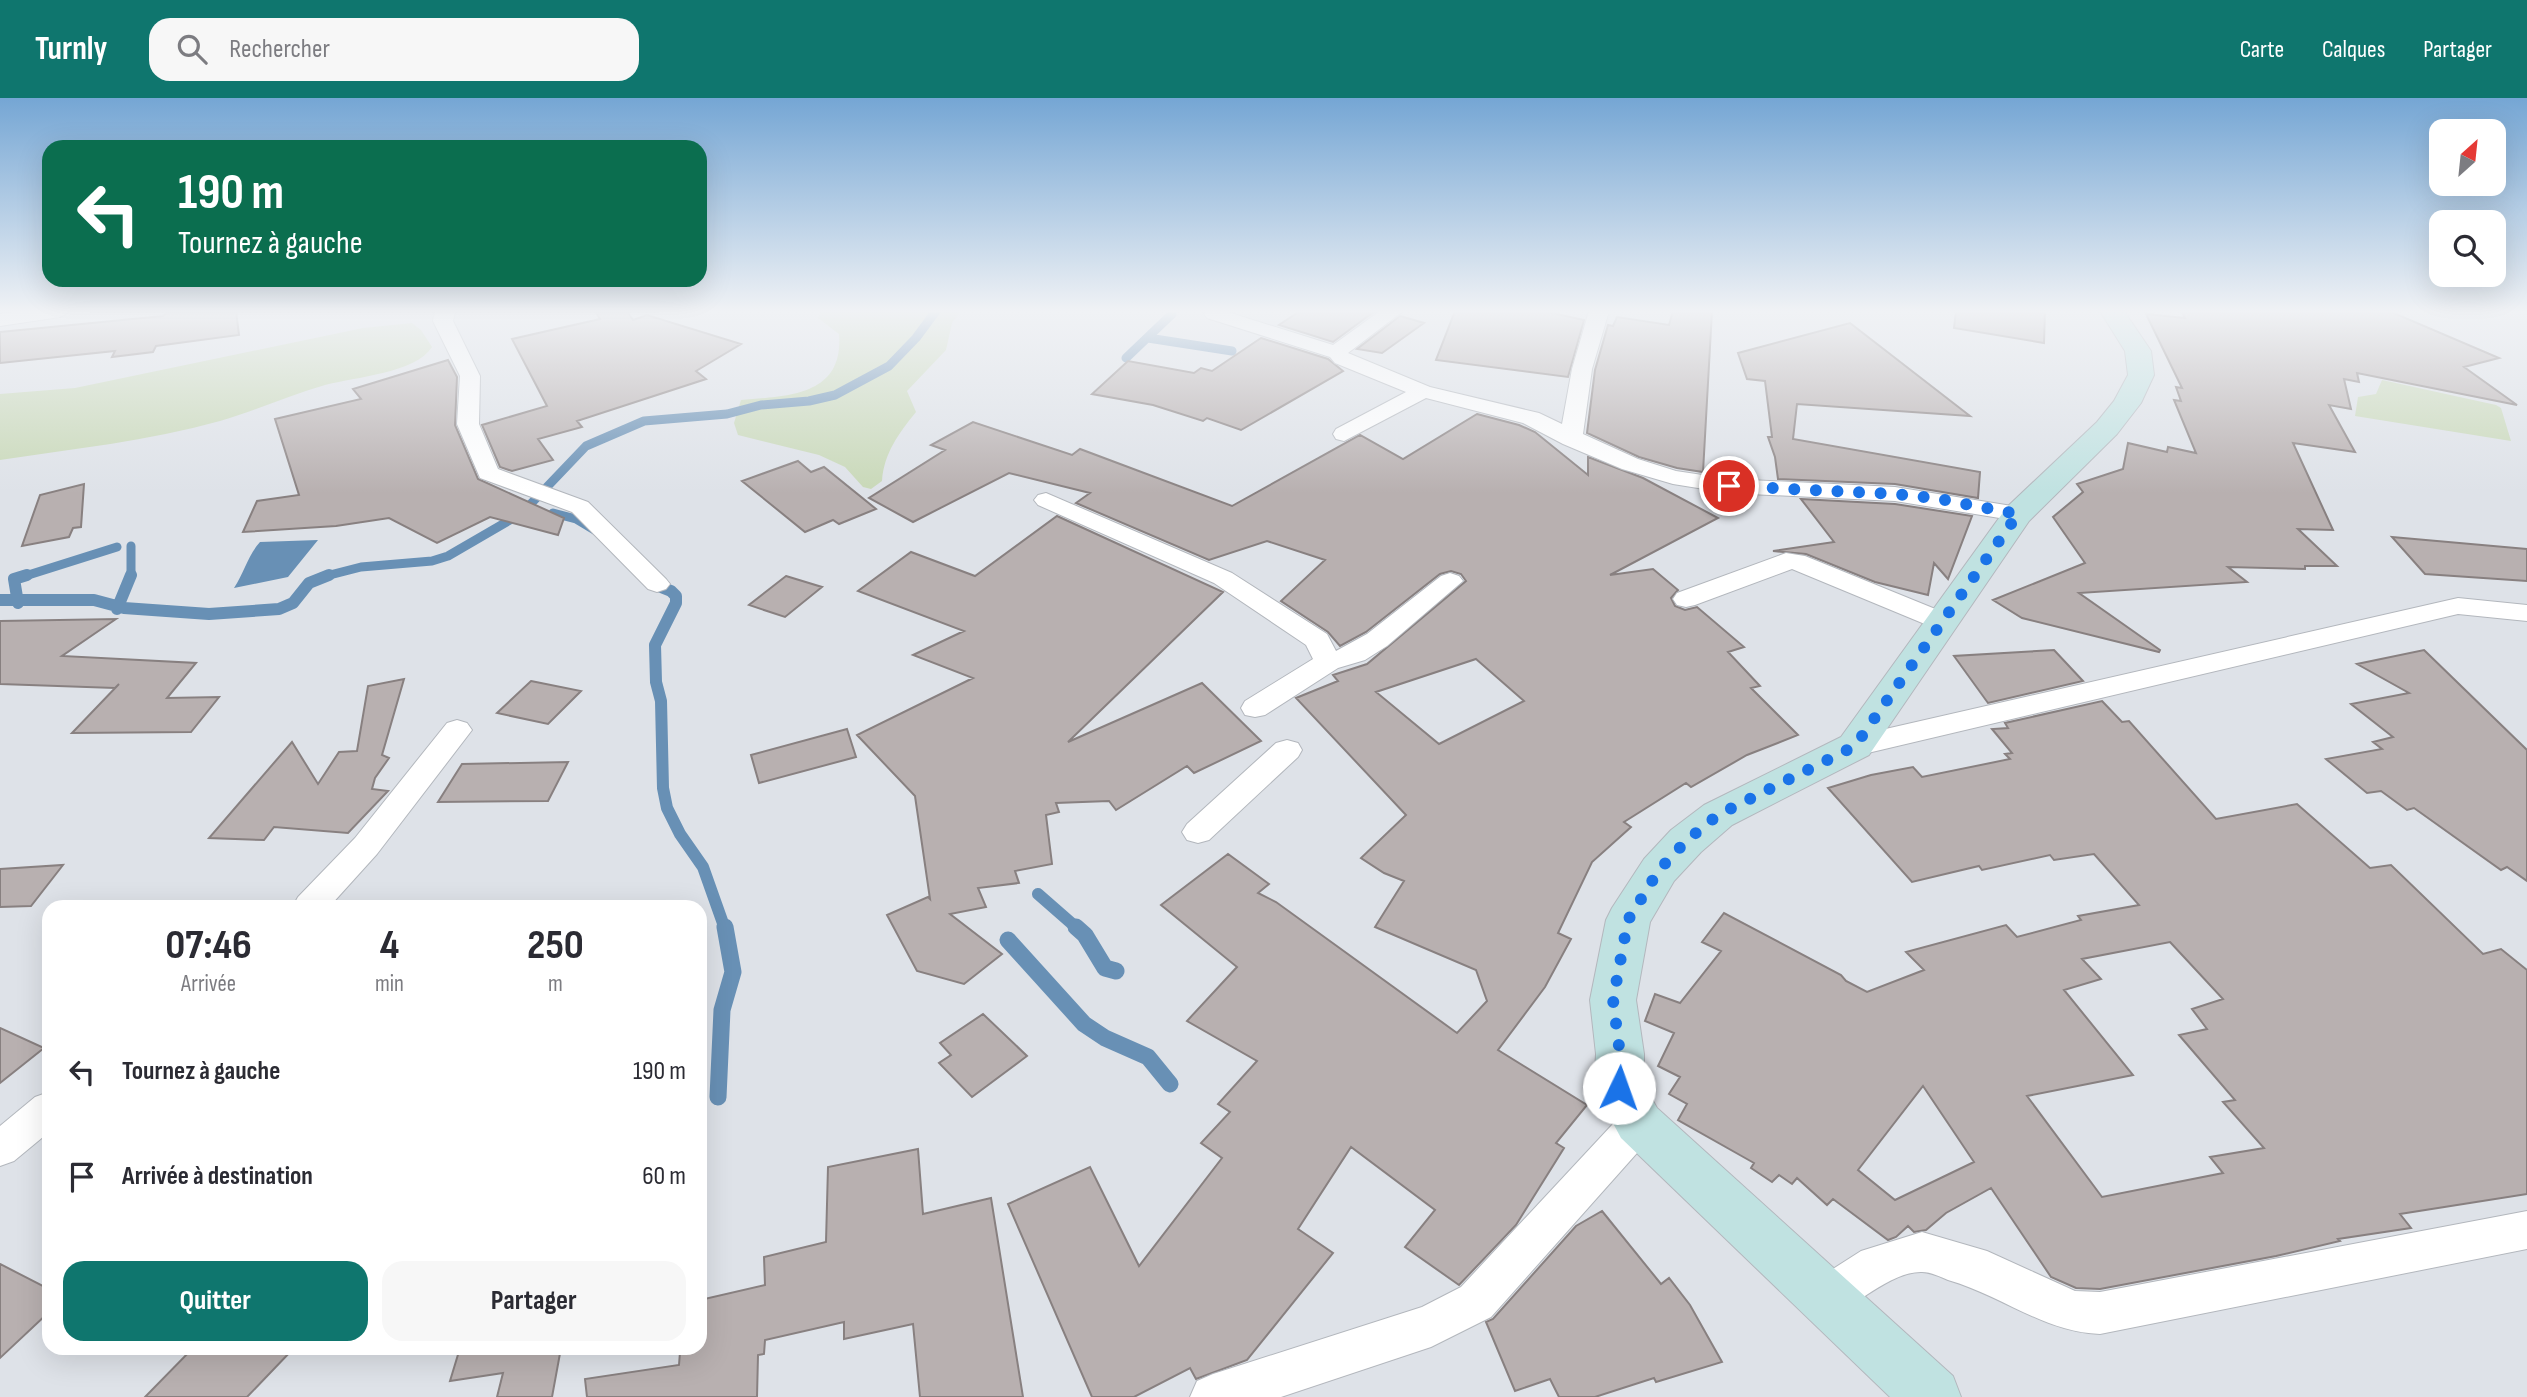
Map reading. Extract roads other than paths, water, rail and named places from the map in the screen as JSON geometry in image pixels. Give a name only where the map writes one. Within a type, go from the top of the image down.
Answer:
[{"type":"main road","points":[[1933,1397],[1639,1123],[1619,1088],[1620,1054],[1613,1000],[1628,920],[1659,870],[1686,841],[1718,815],[1855,746],[2018,514],[2107,428],[2127,403],[2141,372]]},
{"type":"street","points":[[468,372],[470,376],[468,424],[488,473],[568,501],[590,515],[657,584]]},
{"type":"street","points":[[1372,372],[1423,391],[1531,418],[1571,439],[1630,464],[1672,477],[1729,486],[1934,498],[2018,514]]},
{"type":"street","points":[[1571,439],[1582,372]]},
{"type":"street","points":[[1344,434],[1423,391]]},
{"type":"street","points":[[1046,500],[1223,578],[1317,640],[1328,662]]},
{"type":"street","points":[[1686,599],[1786,561],[1796,561],[1941,621]]},
{"type":"street","points":[[1255,708],[1328,662],[1355,654],[1450,581]]},
{"type":"street","points":[[1855,746],[2458,606],[2527,612]]},
{"type":"street","points":[[316,900],[366,845],[457,730]]},
{"type":"street","points":[[1198,832],[1287,751]]},
{"type":"street","points":[[0,1149],[42,1115]]},
{"type":"street","points":[[1213,1397],[1431,1326],[1476,1302],[1639,1123]]},
{"type":"street","points":[[1826,1298],[1876,1265],[1922,1252],[1986,1272],[2049,1303],[2075,1312],[2100,1313],[2527,1230]]},
{"type":"water","points":[[318,540],[288,577],[234,588],[260,542]]},
{"type":"waterway","points":[[328,576],[361,567],[432,561],[448,556],[522,513],[586,446],[644,421],[727,414],[761,405],[809,401],[835,395],[879,372]]},
{"type":"waterway","points":[[553,513],[576,519],[596,531]]},
{"type":"waterway","points":[[131,546],[131,575]]},
{"type":"waterway","points":[[22,577],[117,547]]},
{"type":"waterway","points":[[18,600],[14,579],[27,575]]},
{"type":"waterway","points":[[118,606],[131,575]]},
{"type":"waterway","points":[[118,606],[209,614],[279,609],[293,603],[309,583],[328,576]]},
{"type":"waterway","points":[[322,577],[328,576]]},
{"type":"waterway","points":[[651,583],[671,591],[676,596],[676,603],[655,645],[656,682],[661,701],[663,788],[667,808],[680,834],[703,867],[725,929]]},
{"type":"waterway","points":[[0,600],[18,600]]},
{"type":"waterway","points":[[18,600],[94,600],[118,606]]},
{"type":"waterway","points":[[1038,894],[1078,929]]},
{"type":"waterway","points":[[718,1097],[722,1010],[733,972],[725,927]]},
{"type":"waterway","points":[[1076,927],[1085,935],[1105,968],[1116,971]]},
{"type":"waterway","points":[[1008,940],[1084,1024],[1105,1038],[1148,1057],[1170,1084]]}]
